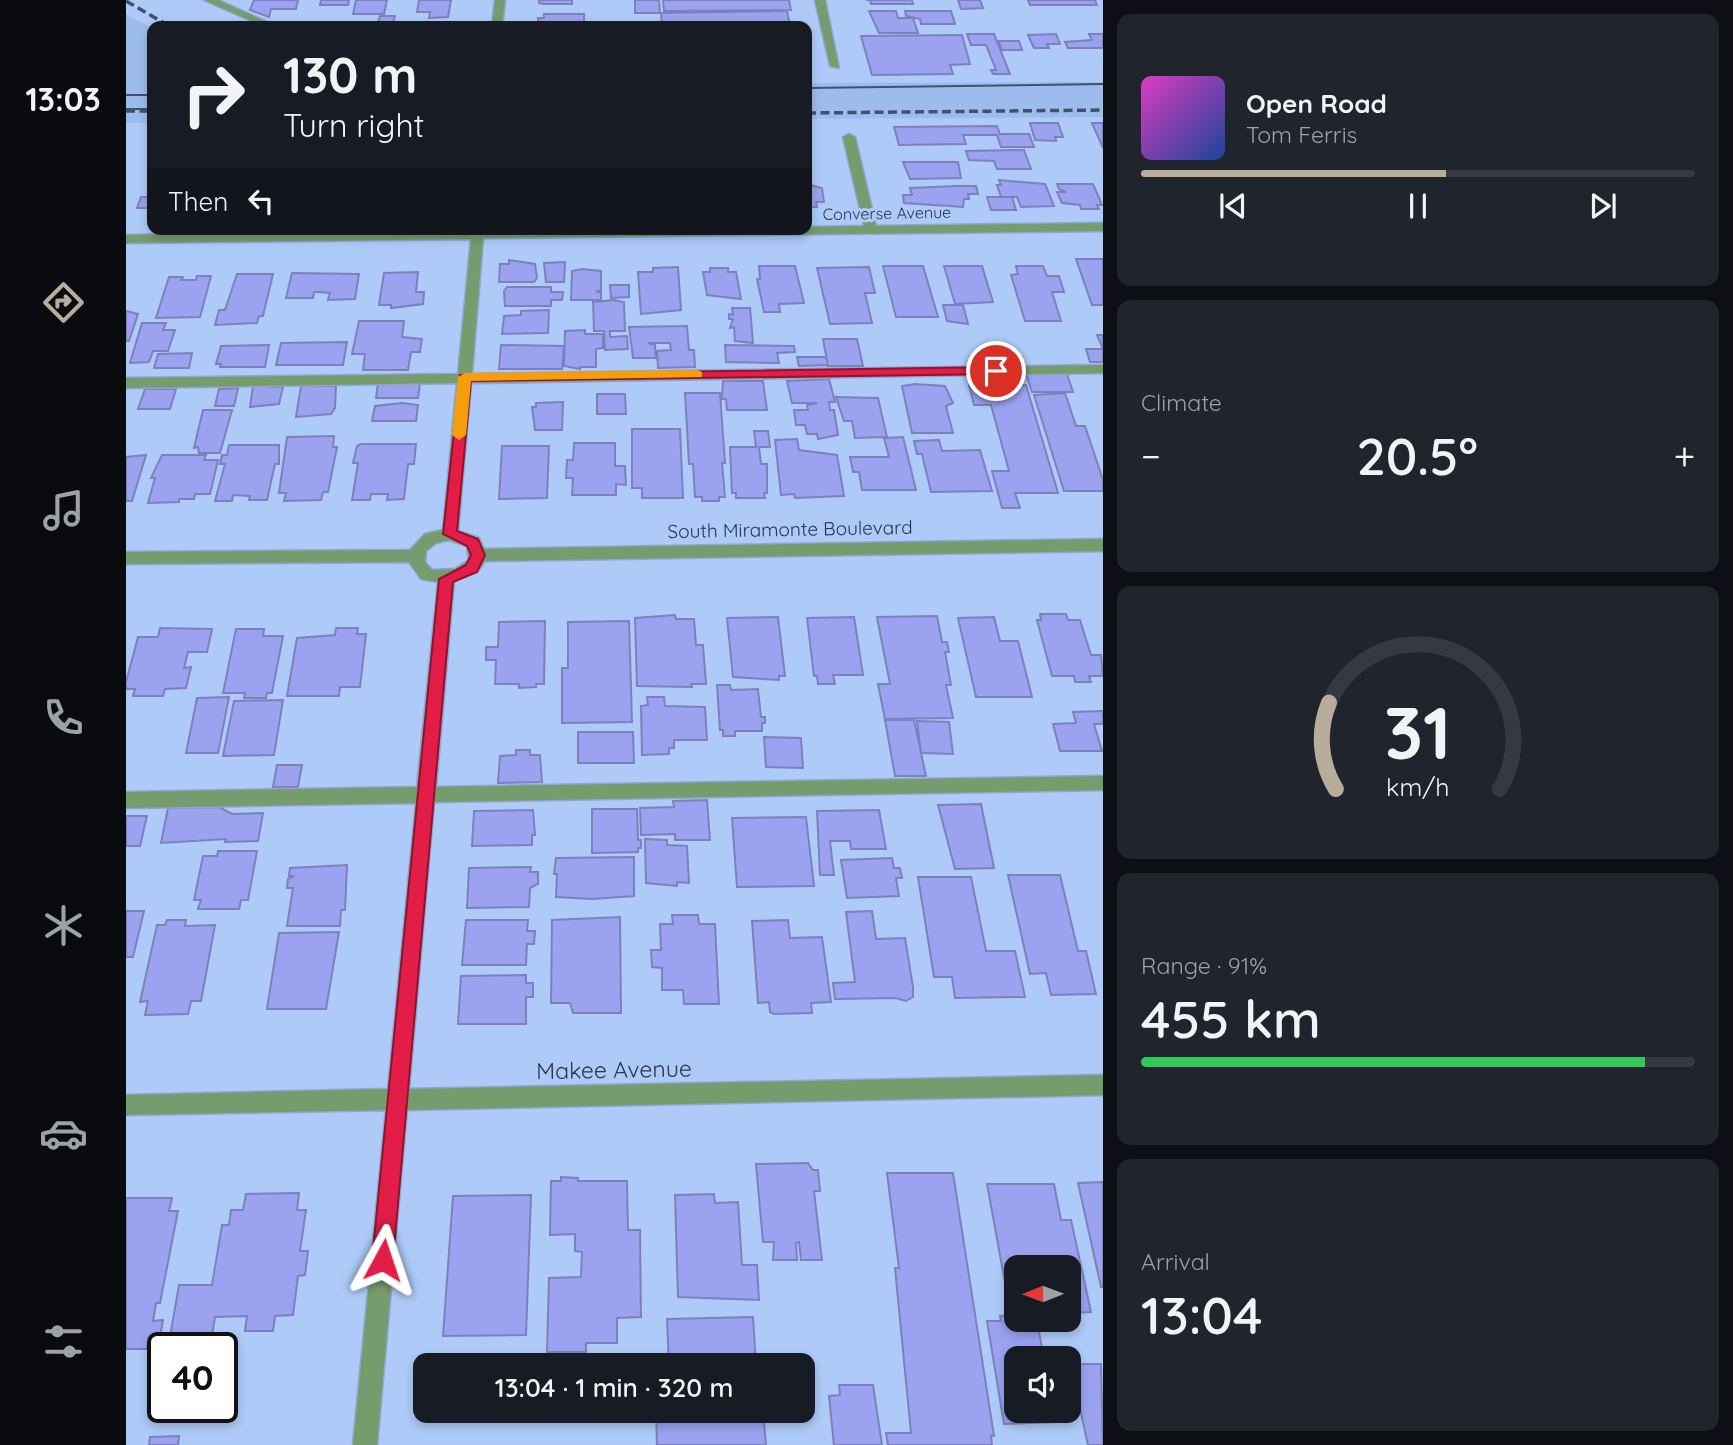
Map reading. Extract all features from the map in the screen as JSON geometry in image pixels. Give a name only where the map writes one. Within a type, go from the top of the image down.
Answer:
[{"type":"street","points":[[209,0],[259,21]]},
{"type":"street","points":[[498,21],[500,0]]},
{"type":"street","points":[[820,0],[835,66]]},
{"type":"street","points":[[849,136],[871,231]]},
{"type":"street","name":"Converse Avenue","points":[[812,231],[1103,227]]},
{"type":"street","name":"Converse Avenue","points":[[126,239],[225,235]]},
{"type":"street","points":[[450,534],[478,235]]},
{"type":"street","points":[[126,383],[1103,369]]},
{"type":"street","points":[[450,534],[473,542],[478,555],[472,568],[446,579],[427,575],[421,569],[416,556],[424,542],[450,534]]},
{"type":"street","name":"South Miramonte Boulevard","points":[[478,555],[1103,545]]},
{"type":"street","points":[[126,558],[416,556]]},
{"type":"street","points":[[365,1445],[446,579]]},
{"type":"street","points":[[126,800],[1103,783]]},
{"type":"street","name":"Makee Avenue","points":[[126,1105],[1103,1086]]},
{"type":"shaded area","points":[[126,14],[147,25],[147,123],[126,123]]},
{"type":"shaded area","points":[[1103,82],[1103,117],[812,119],[812,83]]},
{"type":"building","points":[[254,0],[298,0],[296,9],[271,9],[269,17],[250,10]]},
{"type":"building","points":[[321,0],[349,0],[348,5],[320,5]]},
{"type":"building","points":[[356,0],[387,0],[384,14],[353,14]]},
{"type":"building","points":[[419,0],[451,0],[448,17],[429,18],[430,12],[417,12]]},
{"type":"building","points":[[539,0],[572,0],[572,4],[544,4],[539,3]]},
{"type":"building","points":[[635,0],[659,0],[660,13],[635,13]]},
{"type":"building","points":[[663,0],[789,0],[791,10],[664,11]]},
{"type":"building","points":[[870,0],[912,0],[913,4],[871,4]]},
{"type":"building","points":[[958,0],[980,0],[983,8],[961,9]]},
{"type":"building","points":[[1028,0],[1095,0],[1097,5],[1030,5]]},
{"type":"building","points":[[787,11],[789,21],[662,21],[661,13]]},
{"type":"building","points":[[869,11],[896,11],[898,18],[913,18],[918,33],[879,33]]},
{"type":"building","points":[[905,11],[951,11],[955,24],[921,24],[920,19],[906,16]]},
{"type":"building","points":[[544,14],[584,14],[584,21],[538,21],[538,18],[544,18]]},
{"type":"building","points":[[380,16],[395,16],[394,21],[378,21]]},
{"type":"building","points":[[967,34],[994,34],[1010,74],[993,74],[991,70],[996,70],[986,45],[971,45]]},
{"type":"building","points":[[1056,34],[1060,44],[1047,44],[1049,48],[1034,48],[1028,35]]},
{"type":"building","points":[[1089,34],[1103,34],[1103,48],[1068,48],[1065,42],[1092,40]]},
{"type":"building","points":[[962,35],[970,64],[950,65],[953,74],[872,75],[861,36]]},
{"type":"building","points":[[998,41],[1019,41],[1022,50],[1002,50]]},
{"type":"building","points":[[1030,123],[1058,123],[1063,137],[1055,137],[1056,141],[1035,140]]},
{"type":"building","points":[[1092,123],[1103,123],[1103,148]]},
{"type":"building","points":[[997,126],[1000,134],[1029,134],[1034,147],[1001,147],[997,135],[963,135],[966,144],[899,145],[894,127]]},
{"type":"building","points":[[1024,150],[1031,169],[997,169],[994,161],[969,160],[966,151]]},
{"type":"building","points":[[903,162],[958,162],[961,178],[910,179]]},
{"type":"building","points":[[999,180],[1045,184],[1054,206],[1021,207],[1017,197],[1001,197],[997,185],[1001,185]]},
{"type":"building","points":[[1057,184],[1093,184],[1102,205],[1097,205],[1099,209],[1081,209],[1080,205],[1062,203],[1057,192],[1066,192],[1059,189]]},
{"type":"building","points":[[812,185],[822,188],[824,202],[816,202],[817,207],[812,207]]},
{"type":"building","points":[[976,186],[978,194],[968,194],[969,199],[964,199],[963,207],[904,203],[903,195],[912,195],[910,188]]},
{"type":"building","points":[[141,197],[147,197],[147,208],[137,208]]},
{"type":"building","points":[[987,197],[1012,197],[1016,210],[991,210]]},
{"type":"building","points":[[1076,259],[1103,259],[1103,305],[1092,305]]},
{"type":"building","points":[[509,260],[535,264],[537,278],[534,282],[499,282],[500,264],[509,264]]},
{"type":"building","points":[[565,262],[564,282],[546,282],[544,263]]},
{"type":"building","points":[[759,266],[795,266],[804,303],[779,304],[780,312],[764,312],[757,279],[760,279]]},
{"type":"building","points":[[883,266],[923,266],[938,317],[896,317]]},
{"type":"building","points":[[944,266],[982,266],[993,302],[955,304]]},
{"type":"building","points":[[1016,266],[1043,266],[1047,276],[1059,276],[1064,292],[1052,292],[1061,321],[1025,321],[1011,275],[1018,274]]},
{"type":"building","points":[[678,267],[681,310],[641,314],[638,272],[653,272],[653,268]]},
{"type":"building","points":[[869,267],[875,293],[865,293],[872,323],[830,324],[817,268]]},
{"type":"building","points":[[710,268],[728,268],[728,272],[736,272],[741,299],[707,295],[703,272],[710,272]]},
{"type":"building","points":[[572,271],[601,271],[601,291],[596,291],[601,293],[601,300],[571,300]]},
{"type":"building","points":[[418,272],[416,292],[424,292],[423,304],[391,308],[391,305],[379,305],[384,273]]},
{"type":"building","points":[[292,273],[359,274],[355,299],[328,300],[330,293],[319,292],[314,292],[313,298],[286,298]]},
{"type":"building","points":[[237,274],[273,274],[263,316],[259,316],[257,323],[215,325],[219,310],[225,310]]},
{"type":"building","points":[[197,276],[211,276],[200,317],[156,318],[169,277],[196,280]]},
{"type":"building","points":[[610,285],[629,285],[629,297],[611,298]]},
{"type":"building","points":[[507,287],[551,287],[551,292],[563,292],[562,300],[551,300],[551,306],[505,306],[504,291]]},
{"type":"building","points":[[593,302],[624,302],[625,331],[610,331],[610,337],[627,336],[628,349],[605,350],[604,331],[594,331]]},
{"type":"building","points":[[943,305],[963,305],[968,324],[947,321]]},
{"type":"building","points":[[732,308],[750,308],[753,343],[735,341],[734,327],[730,328],[733,319],[729,319],[729,314],[733,315]]},
{"type":"building","points":[[549,310],[548,333],[502,334],[504,316],[521,315],[521,311]]},
{"type":"building","points":[[126,311],[138,314],[129,341],[126,341]]},
{"type":"building","points":[[359,321],[404,321],[402,337],[422,339],[420,352],[411,352],[408,370],[363,370],[365,354],[352,354]]},
{"type":"building","points":[[142,323],[166,323],[163,330],[175,330],[168,351],[153,351],[149,362],[130,363]]},
{"type":"building","points":[[687,326],[689,350],[694,350],[695,367],[658,368],[657,351],[671,350],[670,343],[648,343],[655,345],[656,358],[633,358],[629,327]]},
{"type":"building","points":[[585,330],[585,334],[603,334],[603,348],[596,349],[596,367],[580,369],[564,366],[565,331]]},
{"type":"building","points":[[1097,335],[1103,335],[1103,349]]},
{"type":"building","points":[[823,339],[857,339],[863,366],[828,366]]},
{"type":"building","points":[[347,342],[343,365],[276,365],[281,343]]},
{"type":"building","points":[[269,345],[265,367],[220,367],[221,364],[216,364],[221,346]]},
{"type":"building","points":[[501,345],[564,346],[562,369],[499,369]]},
{"type":"building","points":[[725,345],[794,346],[795,352],[777,353],[779,363],[726,362]]},
{"type":"building","points":[[1086,349],[1103,349],[1103,362],[1090,362]]},
{"type":"building","points":[[192,353],[189,368],[154,368],[158,354]]},
{"type":"building","points":[[797,357],[826,357],[828,365],[799,366]]},
{"type":"building","points":[[1026,374],[1067,374],[1073,392],[1032,392]]},
{"type":"building","points":[[829,379],[835,402],[829,402],[830,410],[834,410],[838,435],[818,439],[817,434],[807,434],[805,425],[796,425],[794,410],[808,410],[807,405],[817,403],[792,403],[787,381]]},
{"type":"building","points":[[723,381],[763,381],[767,410],[727,410],[726,399],[722,399]]},
{"type":"building","points":[[378,383],[420,383],[418,398],[376,398]]},
{"type":"building","points":[[969,385],[1026,385],[1058,493],[1015,493],[1020,508],[1002,508],[992,471],[1009,471],[991,405],[974,405]]},
{"type":"building","points":[[253,386],[283,387],[279,404],[250,407]]},
{"type":"building","points":[[301,386],[336,386],[335,408],[331,414],[296,417]]},
{"type":"building","points":[[902,386],[945,386],[953,403],[946,406],[953,433],[912,433]]},
{"type":"building","points":[[238,388],[234,406],[215,406],[219,389]]},
{"type":"building","points":[[145,389],[176,389],[170,409],[138,409]]},
{"type":"building","points":[[685,393],[720,393],[725,497],[719,497],[719,501],[702,501],[702,497],[695,497],[693,464],[689,464]]},
{"type":"building","points":[[1065,393],[1076,426],[1085,426],[1103,480],[1103,491],[1064,491],[1034,395]]},
{"type":"building","points":[[597,394],[625,394],[626,414],[597,414]]},
{"type":"building","points":[[836,397],[878,398],[887,437],[855,438],[852,421],[844,421]]},
{"type":"building","points":[[563,402],[562,430],[535,430],[532,407],[536,407],[536,403]]},
{"type":"building","points":[[402,403],[418,405],[416,421],[372,421],[375,406]]},
{"type":"building","points":[[203,410],[232,410],[220,453],[199,453],[198,447],[194,448]]},
{"type":"building","points":[[632,429],[680,429],[683,498],[642,498],[642,488],[632,488]]},
{"type":"building","points":[[754,431],[768,431],[770,447],[759,447],[761,464],[767,464],[767,493],[764,493],[765,498],[736,498],[736,493],[732,493],[730,447],[756,447]]},
{"type":"building","points":[[334,436],[333,447],[337,447],[328,492],[323,492],[321,500],[284,501],[286,493],[279,493],[287,437]]},
{"type":"building","points":[[903,437],[916,490],[862,490],[859,472],[853,472],[850,457],[889,457],[884,438]]},
{"type":"building","points":[[797,439],[799,450],[837,455],[844,496],[795,498],[794,494],[781,495],[775,440]]},
{"type":"building","points":[[939,440],[942,451],[980,450],[992,491],[931,492],[922,454],[917,454],[914,441]]},
{"type":"building","points":[[574,443],[615,443],[615,466],[625,466],[626,485],[616,484],[616,495],[572,495],[573,478],[566,478],[567,460],[573,460]]},
{"type":"building","points":[[416,444],[414,464],[408,464],[404,499],[387,500],[388,494],[371,494],[370,500],[352,500],[358,463],[353,463],[357,446]]},
{"type":"building","points":[[229,445],[279,445],[279,464],[275,464],[267,500],[249,500],[250,496],[233,495],[232,501],[215,501],[225,464],[220,464],[222,455],[227,455]]},
{"type":"building","points":[[502,446],[549,446],[547,498],[499,499]]},
{"type":"building","points":[[146,455],[132,501],[126,501],[126,457]]},
{"type":"building","points":[[162,455],[206,455],[204,460],[218,460],[210,494],[195,494],[194,499],[179,499],[179,502],[148,503],[155,478],[151,478]]},
{"type":"building","points":[[1040,614],[1066,614],[1068,620],[1080,620],[1091,655],[1101,655],[1103,676],[1089,676],[1091,682],[1075,682],[1074,676],[1052,676],[1037,620],[1041,620]]},
{"type":"building","points":[[675,615],[676,619],[694,619],[696,645],[703,645],[706,684],[691,684],[692,687],[637,686],[635,618]]},
{"type":"building","points":[[937,616],[942,642],[947,642],[949,652],[945,652],[951,685],[946,685],[953,718],[885,719],[878,684],[890,684],[877,617]]},
{"type":"building","points":[[778,617],[785,676],[779,676],[779,680],[733,677],[727,618]]},
{"type":"building","points":[[854,617],[863,675],[833,675],[835,684],[818,684],[817,676],[814,676],[807,618]]},
{"type":"building","points":[[994,617],[1000,641],[1018,641],[1032,697],[976,697],[958,618]]},
{"type":"building","points":[[545,621],[544,684],[519,688],[519,684],[495,684],[496,660],[486,660],[486,647],[498,647],[499,622]]},
{"type":"building","points":[[629,621],[632,722],[562,723],[562,668],[568,668],[568,622]]},
{"type":"building","points":[[160,628],[212,629],[207,652],[188,652],[184,668],[191,667],[186,688],[165,689],[163,696],[133,696],[135,689],[126,689],[126,682],[138,637],[158,637]]},
{"type":"building","points":[[336,628],[358,628],[357,634],[366,634],[360,687],[340,687],[339,696],[287,696],[297,638],[335,635]]},
{"type":"building","points":[[236,629],[264,629],[263,636],[283,636],[272,693],[267,693],[266,698],[244,698],[245,693],[223,693]]},
{"type":"building","points":[[717,685],[730,685],[731,690],[758,689],[761,717],[765,717],[762,731],[735,731],[735,736],[723,736],[723,730],[720,730]]},
{"type":"building","points":[[229,697],[218,753],[186,753],[197,698]]},
{"type":"building","points":[[647,697],[664,697],[665,706],[705,707],[707,740],[674,740],[674,748],[669,748],[669,754],[642,755],[641,706],[648,705]]},
{"type":"building","points":[[283,700],[274,755],[223,756],[234,701]]},
{"type":"building","points":[[1103,711],[1103,724],[1094,724],[1102,751],[1060,751],[1053,724],[1076,723],[1073,712]]},
{"type":"building","points":[[885,720],[914,720],[926,776],[895,776]]},
{"type":"building","points":[[917,721],[949,722],[953,754],[921,753]]},
{"type":"building","points":[[578,732],[633,732],[634,763],[578,763]]},
{"type":"building","points":[[764,737],[801,738],[803,768],[766,767]]},
{"type":"building","points":[[516,750],[530,750],[530,755],[540,755],[542,782],[498,783],[500,756],[516,755]]},
{"type":"building","points":[[277,765],[302,765],[298,787],[273,787]]},
{"type":"building","points":[[707,800],[710,840],[675,840],[675,834],[641,835],[640,808],[674,807],[673,801]]},
{"type":"building","points":[[981,804],[994,868],[955,869],[938,805]]},
{"type":"building","points":[[219,807],[232,814],[263,813],[258,841],[225,842],[226,839],[161,843],[168,808]]},
{"type":"building","points":[[592,809],[637,809],[638,840],[641,840],[638,852],[592,853]]},
{"type":"building","points":[[533,810],[535,835],[532,835],[532,845],[472,846],[474,811]]},
{"type":"building","points":[[879,810],[886,849],[851,849],[850,841],[830,841],[834,875],[820,875],[817,811]]},
{"type":"building","points":[[126,816],[147,816],[140,846],[126,846]]},
{"type":"building","points":[[806,817],[814,886],[737,887],[732,818]]},
{"type":"building","points":[[645,839],[667,840],[667,845],[687,846],[689,883],[677,882],[677,886],[646,883]]},
{"type":"building","points":[[218,851],[257,851],[248,900],[241,900],[239,909],[198,909],[201,900],[194,900],[203,856],[217,856]]},
{"type":"building","points":[[634,857],[634,896],[592,899],[556,897],[556,858]]},
{"type":"building","points":[[892,858],[894,868],[900,868],[902,878],[896,878],[899,896],[847,898],[841,860]]},
{"type":"building","points":[[347,865],[345,910],[341,910],[340,926],[287,926],[293,888],[287,888],[288,879],[294,876],[289,876],[290,868]]},
{"type":"building","points":[[531,867],[530,872],[538,872],[538,884],[530,888],[529,907],[467,908],[469,868]]},
{"type":"building","points":[[1008,875],[1060,875],[1078,951],[1086,951],[1096,994],[1051,995],[1046,973],[1030,974]]},
{"type":"building","points":[[918,877],[971,877],[986,951],[1015,951],[1025,997],[955,998],[952,977],[934,977]]},
{"type":"building","points":[[126,911],[144,911],[133,957],[126,957]]},
{"type":"building","points":[[872,911],[876,939],[905,938],[913,987],[913,997],[906,1001],[895,998],[835,999],[833,983],[855,982],[846,912]]},
{"type":"building","points":[[672,915],[698,915],[699,924],[715,924],[719,1004],[684,1004],[683,990],[662,990],[662,968],[652,967],[651,950],[661,950],[660,924],[673,924]]},
{"type":"building","points":[[620,917],[621,1013],[573,1013],[570,1003],[551,1003],[552,920]]},
{"type":"building","points":[[167,920],[186,920],[185,926],[215,925],[201,1001],[191,1001],[188,1014],[145,1015],[148,1001],[140,1002],[157,925],[165,925]]},
{"type":"building","points":[[466,920],[528,920],[527,931],[535,931],[534,944],[527,944],[526,965],[462,965]]},
{"type":"building","points":[[788,920],[790,938],[822,937],[831,1002],[811,1003],[812,1013],[774,1014],[770,1012],[769,1002],[758,1003],[752,921]]},
{"type":"building","points":[[339,932],[326,1009],[267,1009],[279,933]]},
{"type":"building","points":[[526,975],[526,983],[533,983],[533,997],[526,997],[526,1024],[458,1024],[461,976]]},
{"type":"building","points":[[808,1163],[813,1170],[818,1170],[820,1191],[814,1191],[822,1260],[801,1260],[799,1242],[796,1243],[797,1260],[773,1260],[774,1242],[763,1242],[756,1164]]},
{"type":"building","points":[[887,1173],[953,1173],[994,1436],[991,1436],[992,1445],[888,1445],[886,1433],[911,1433],[895,1268],[899,1268]]},
{"type":"building","points":[[561,1177],[578,1178],[578,1181],[627,1181],[628,1230],[640,1230],[641,1317],[617,1318],[617,1343],[586,1343],[586,1352],[547,1352],[549,1278],[581,1277],[582,1252],[575,1251],[575,1234],[550,1235],[551,1181],[561,1181]]},
{"type":"building","points":[[1103,1182],[1103,1287],[1101,1287],[1078,1183]]},
{"type":"building","points":[[987,1184],[1054,1184],[1061,1220],[1071,1220],[1079,1255],[1004,1255],[1004,1277]]},
{"type":"building","points":[[299,1193],[297,1210],[306,1210],[300,1251],[308,1251],[305,1275],[298,1276],[293,1315],[275,1316],[273,1331],[245,1331],[247,1316],[215,1317],[213,1332],[171,1332],[179,1285],[212,1285],[222,1225],[229,1225],[231,1210],[243,1210],[246,1194]]},
{"type":"building","points":[[714,1194],[715,1203],[738,1202],[742,1265],[757,1265],[759,1300],[678,1297],[675,1195]]},
{"type":"building","points":[[531,1195],[526,1335],[443,1336],[453,1196]]},
{"type":"building","points":[[126,1198],[172,1198],[169,1211],[178,1211],[160,1303],[156,1303],[153,1321],[163,1320],[161,1332],[147,1332],[147,1349],[126,1349]]},
{"type":"building","points":[[1082,1271],[1091,1312],[1082,1312]]},
{"type":"building","points":[[1000,1316],[1004,1316],[1004,1332],[1039,1332],[1042,1346],[1004,1346],[1004,1423],[1030,1423],[1004,1424],[987,1321],[1001,1321]]},
{"type":"building","points":[[753,1317],[755,1353],[668,1353],[667,1319]]},
{"type":"building","points":[[1081,1364],[1101,1364],[1103,1445],[1088,1445],[1081,1414]]},
{"type":"building","points":[[839,1385],[873,1385],[882,1445],[834,1445],[829,1396],[840,1395]]},
{"type":"building","points":[[656,1423],[764,1423],[766,1445],[657,1445]]},
{"type":"building","points":[[179,1436],[178,1445],[149,1445],[150,1437]]},
{"type":"tram line","points":[[812,88],[1103,84]]},
{"type":"tram line","points":[[126,95],[147,95]]},
{"type":"tram line","points":[[126,109],[147,109]]},
{"type":"railway","points":[[126,1],[160,21]]},
{"type":"railway","points":[[812,113],[1103,110]]},
{"type":"railway","points":[[126,111],[147,111]]},
{"type":"slow traffic","points":[[459,435],[465,377],[697,375]]},
{"type":"route","points":[[383,1260],[446,579],[464,574],[472,568],[478,555],[473,542],[450,534],[465,377],[996,371]]}]
